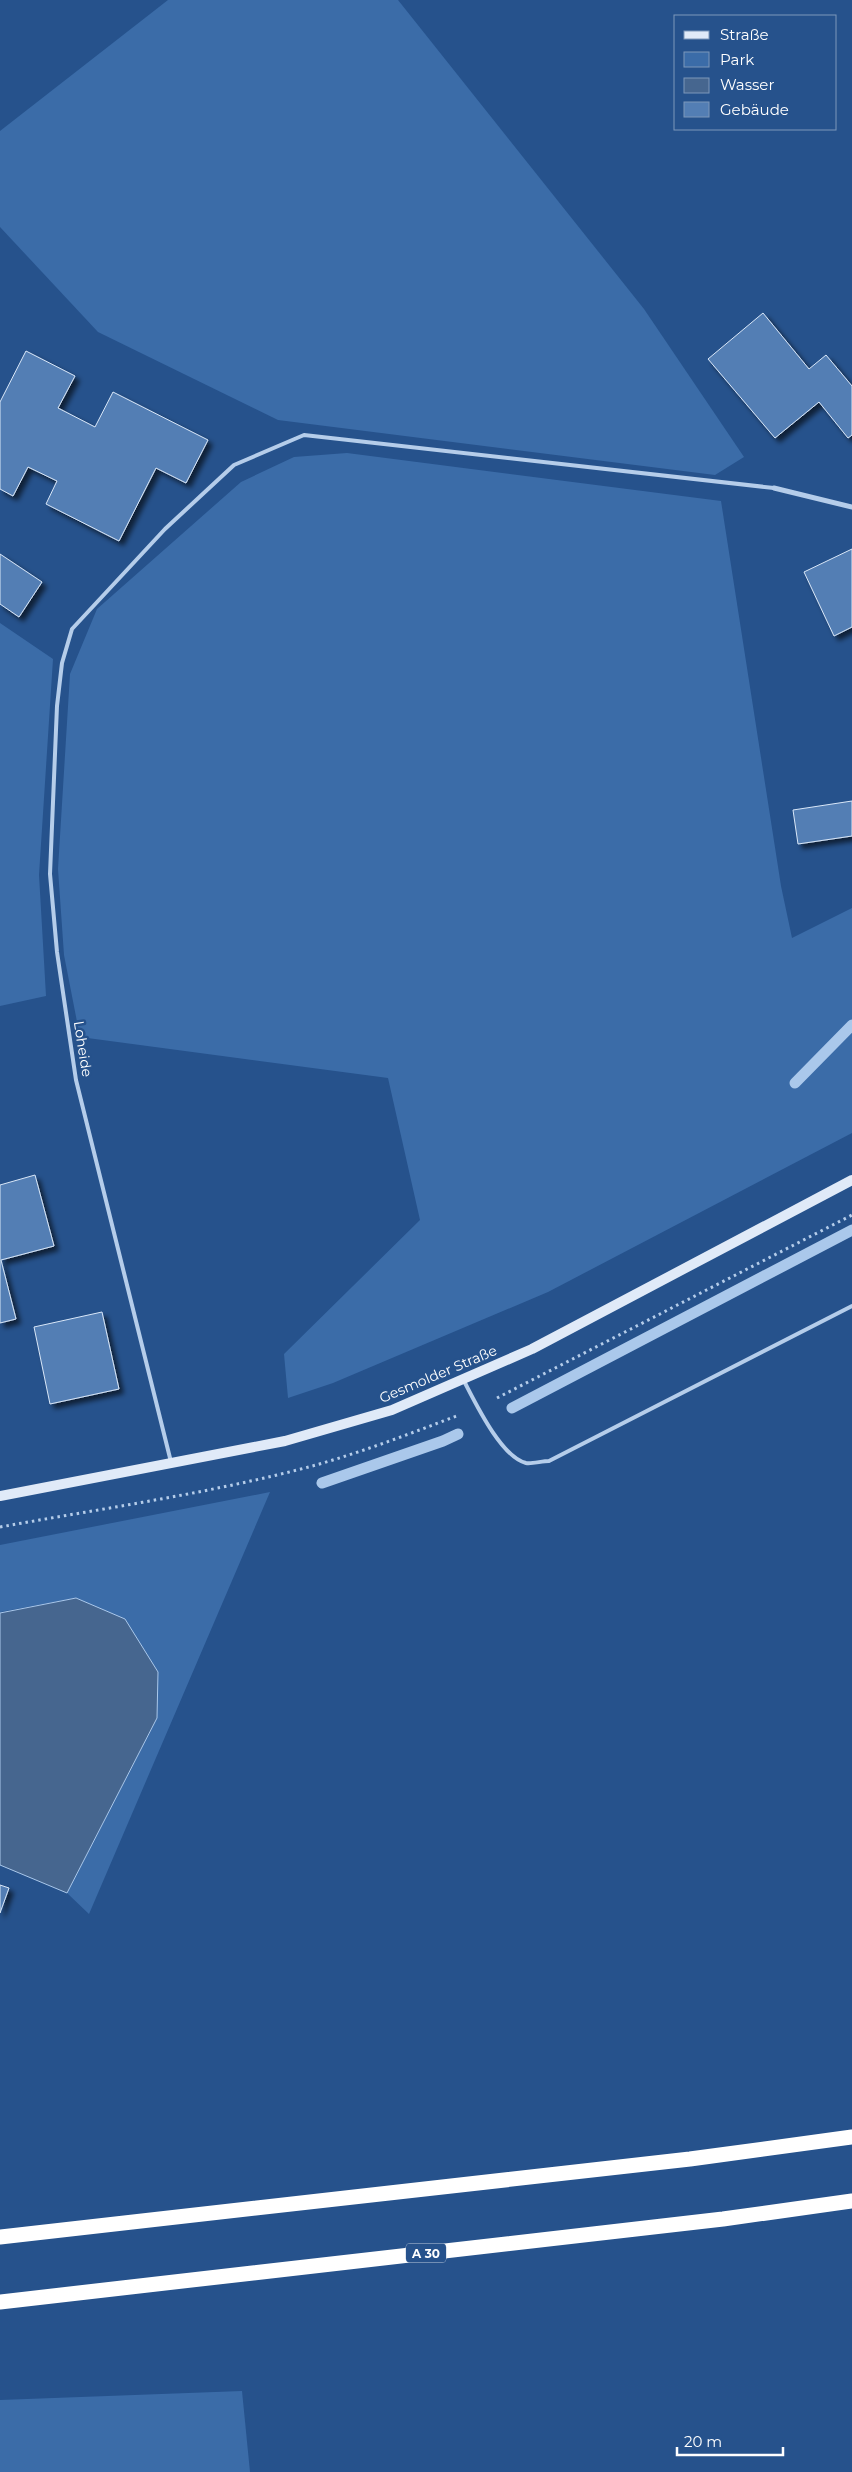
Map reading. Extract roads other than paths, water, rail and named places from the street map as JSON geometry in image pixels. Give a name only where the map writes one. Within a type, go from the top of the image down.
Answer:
[{"type":"highway","points":[[0,2237],[690,2159],[852,2137]]},
{"type":"highway","name":"A 30","points":[[0,2302],[723,2219],[852,2202]]},
{"type":"street","points":[[774,488],[852,507]]},
{"type":"street","name":"Gesmolder Straße","points":[[0,1496],[285,1441],[383,1412],[532,1349],[852,1180]]},
{"type":"lane","name":"Loheide","points":[[171,1464],[76,1080],[57,952],[50,874],[57,716],[62,663],[72,629],[165,529],[234,466],[304,435],[774,488]]},
{"type":"lane","points":[[463,1379],[490,1430],[513,1455],[526,1463],[549,1461],[852,1306]]},
{"type":"water","points":[[76,1598],[125,1619],[158,1672],[157,1718],[67,1893],[0,1865],[0,1613]]},
{"type":"waterway","points":[[795,1083],[852,1025]]},
{"type":"waterway","points":[[512,1408],[852,1230]]},
{"type":"waterway","points":[[322,1483],[443,1441],[458,1434]]}]
